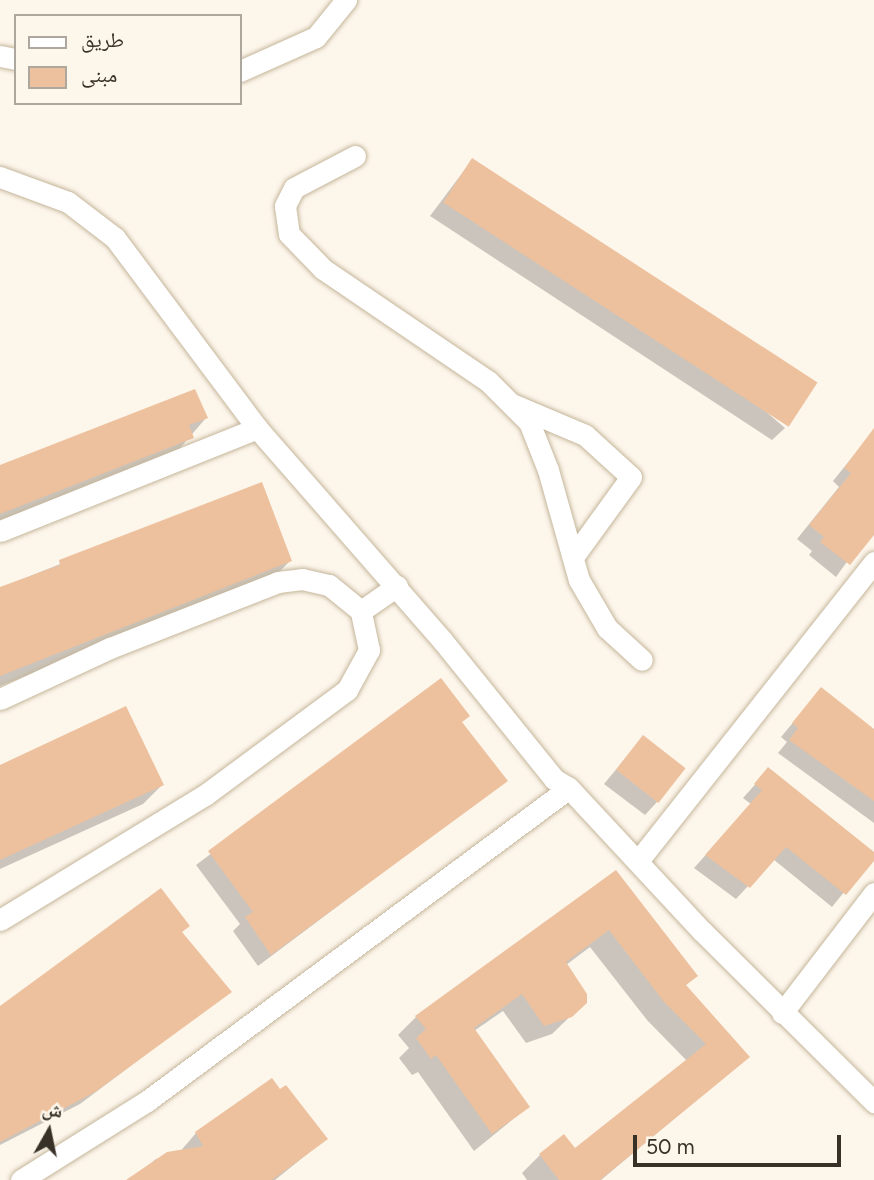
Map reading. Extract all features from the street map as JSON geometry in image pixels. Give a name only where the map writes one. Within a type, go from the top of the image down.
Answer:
[{"type":"street","points":[[242,70],[316,37],[346,0]]},
{"type":"street","points":[[355,156],[294,188],[285,206],[289,234],[323,270],[488,381],[529,422],[579,580],[607,628],[642,660]]},
{"type":"street","points":[[0,177],[68,202],[115,238],[257,428],[397,586],[554,779],[569,788],[782,1013],[874,1102]]},
{"type":"street","points":[[512,404],[547,415],[585,435],[631,477],[573,556]]},
{"type":"street","points":[[0,531],[257,428]]},
{"type":"street","points":[[638,861],[874,562]]},
{"type":"street","points":[[0,699],[110,648],[278,582],[302,579],[329,584],[361,611],[369,650],[347,690],[205,796],[0,920]]},
{"type":"street","points":[[361,611],[397,586]]},
{"type":"street","points":[[21,1180],[147,1101],[569,788]]},
{"type":"street","points":[[782,1013],[874,892]]},
{"type":"building","points":[[472,158],[818,382],[789,427],[443,202]]},
{"type":"building","points":[[195,389],[208,418],[189,425],[194,438],[0,514],[0,465]]},
{"type":"building","points":[[874,428],[874,535],[850,565],[820,542],[824,537],[809,525],[851,473],[844,468]]},
{"type":"building","points":[[262,482],[292,561],[0,676],[0,587],[60,565],[59,560]]},
{"type":"building","points":[[441,678],[470,716],[462,722],[508,781],[271,955],[245,917],[253,912],[208,851]]},
{"type":"building","points":[[821,687],[874,729],[874,801],[789,740],[798,728],[792,723]]},
{"type":"building","points":[[126,706],[164,785],[0,860],[0,765]]},
{"type":"building","points":[[643,735],[686,768],[658,803],[616,770]]},
{"type":"building","points":[[768,767],[874,852],[874,861],[846,895],[786,847],[750,888],[705,855],[762,790],[754,784]]},
{"type":"building","points":[[616,870],[698,976],[686,985],[750,1057],[600,1180],[559,1180],[539,1154],[564,1134],[575,1148],[706,1044],[664,1002],[609,930],[566,962],[587,994],[587,1003],[572,1017],[544,1026],[522,994],[474,1028],[530,1107],[492,1134],[436,1055],[431,1059],[416,1038],[426,1029],[415,1016]]},
{"type":"building","points":[[161,888],[190,926],[182,932],[232,992],[95,1092],[0,1142],[0,1006]]},
{"type":"building","points":[[272,1078],[280,1089],[286,1085],[328,1139],[272,1180],[126,1180],[167,1152],[203,1146],[195,1132]]}]
